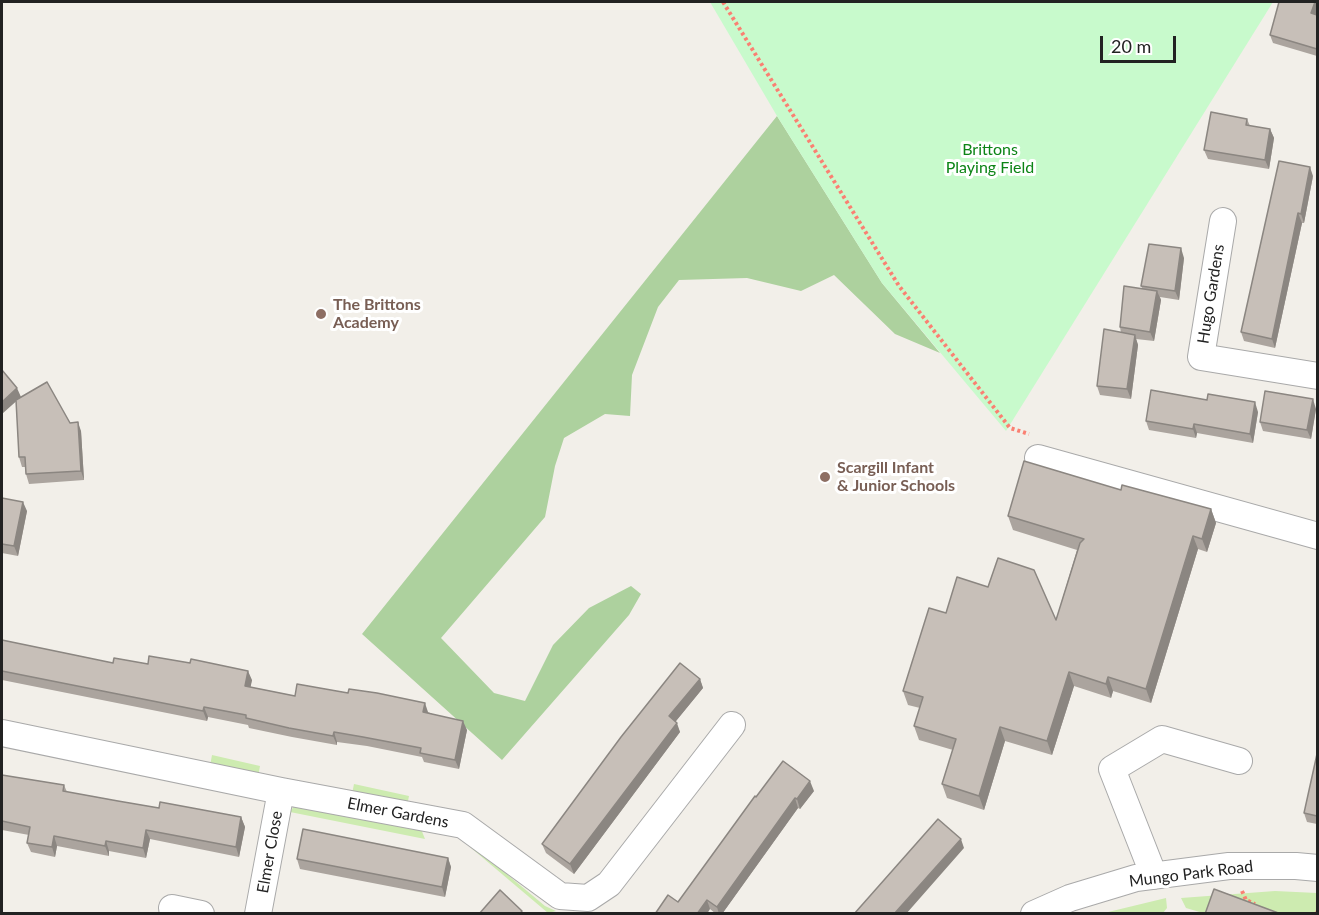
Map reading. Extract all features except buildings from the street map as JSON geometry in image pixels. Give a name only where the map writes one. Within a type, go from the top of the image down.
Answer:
[{"type":"street","name":"Hugo Gardens","points":[[1223,221],[1201,357],[1317,376]]},
{"type":"street","points":[[1038,458],[1317,536]]},
{"type":"street","name":"Elmer Gardens","points":[[2,734],[281,791],[463,825],[560,896],[588,898],[609,884],[732,725]]},
{"type":"street","points":[[1154,876],[1112,769],[1162,739],[1239,762]]},
{"type":"street","name":"Elmer Close","points":[[258,914],[281,791]]},
{"type":"street","name":"Mungo Park Road","points":[[1034,914],[1070,898],[1136,878],[1230,867],[1317,868]]},
{"type":"street","points":[[172,908],[201,914]]},
{"type":"path","points":[[723,2],[899,286],[1010,428]]},
{"type":"path","points":[[1230,867],[1246,900],[1264,907]]},
{"type":"path","points":[[1252,914],[1256,904]]},
{"type":"green space","name":"Brittons Playing Field","points":[[710,2],[1273,2],[1006,431],[882,283],[777,116]]},
{"type":"green space","points":[[777,116],[882,283],[940,353],[895,334],[834,275],[801,291],[747,278],[679,280],[658,307],[632,375],[630,416],[605,414],[564,438],[555,466],[545,517],[441,638],[494,693],[525,701],[553,645],[589,608],[631,586],[641,594],[629,615],[502,760],[362,634]]},
{"type":"green space","points":[[212,755],[260,766],[258,777],[210,766]]},
{"type":"green space","points":[[354,784],[409,796],[407,806],[352,794]]},
{"type":"green space","points":[[294,806],[421,829],[425,839],[290,812]]},
{"type":"green space","points":[[472,845],[545,906],[556,911],[548,913],[470,847]]},
{"type":"green space","points":[[1275,891],[1317,893],[1317,913],[1203,913],[1186,908],[1181,898]]},
{"type":"green space","points":[[1166,898],[1167,908],[1163,913],[1104,913]]},
{"type":"place","name":"The Brittons Academy","points":[[321,314]]},
{"type":"place","name":"Scargill Infant & Junior Schools","points":[[825,477]]}]
